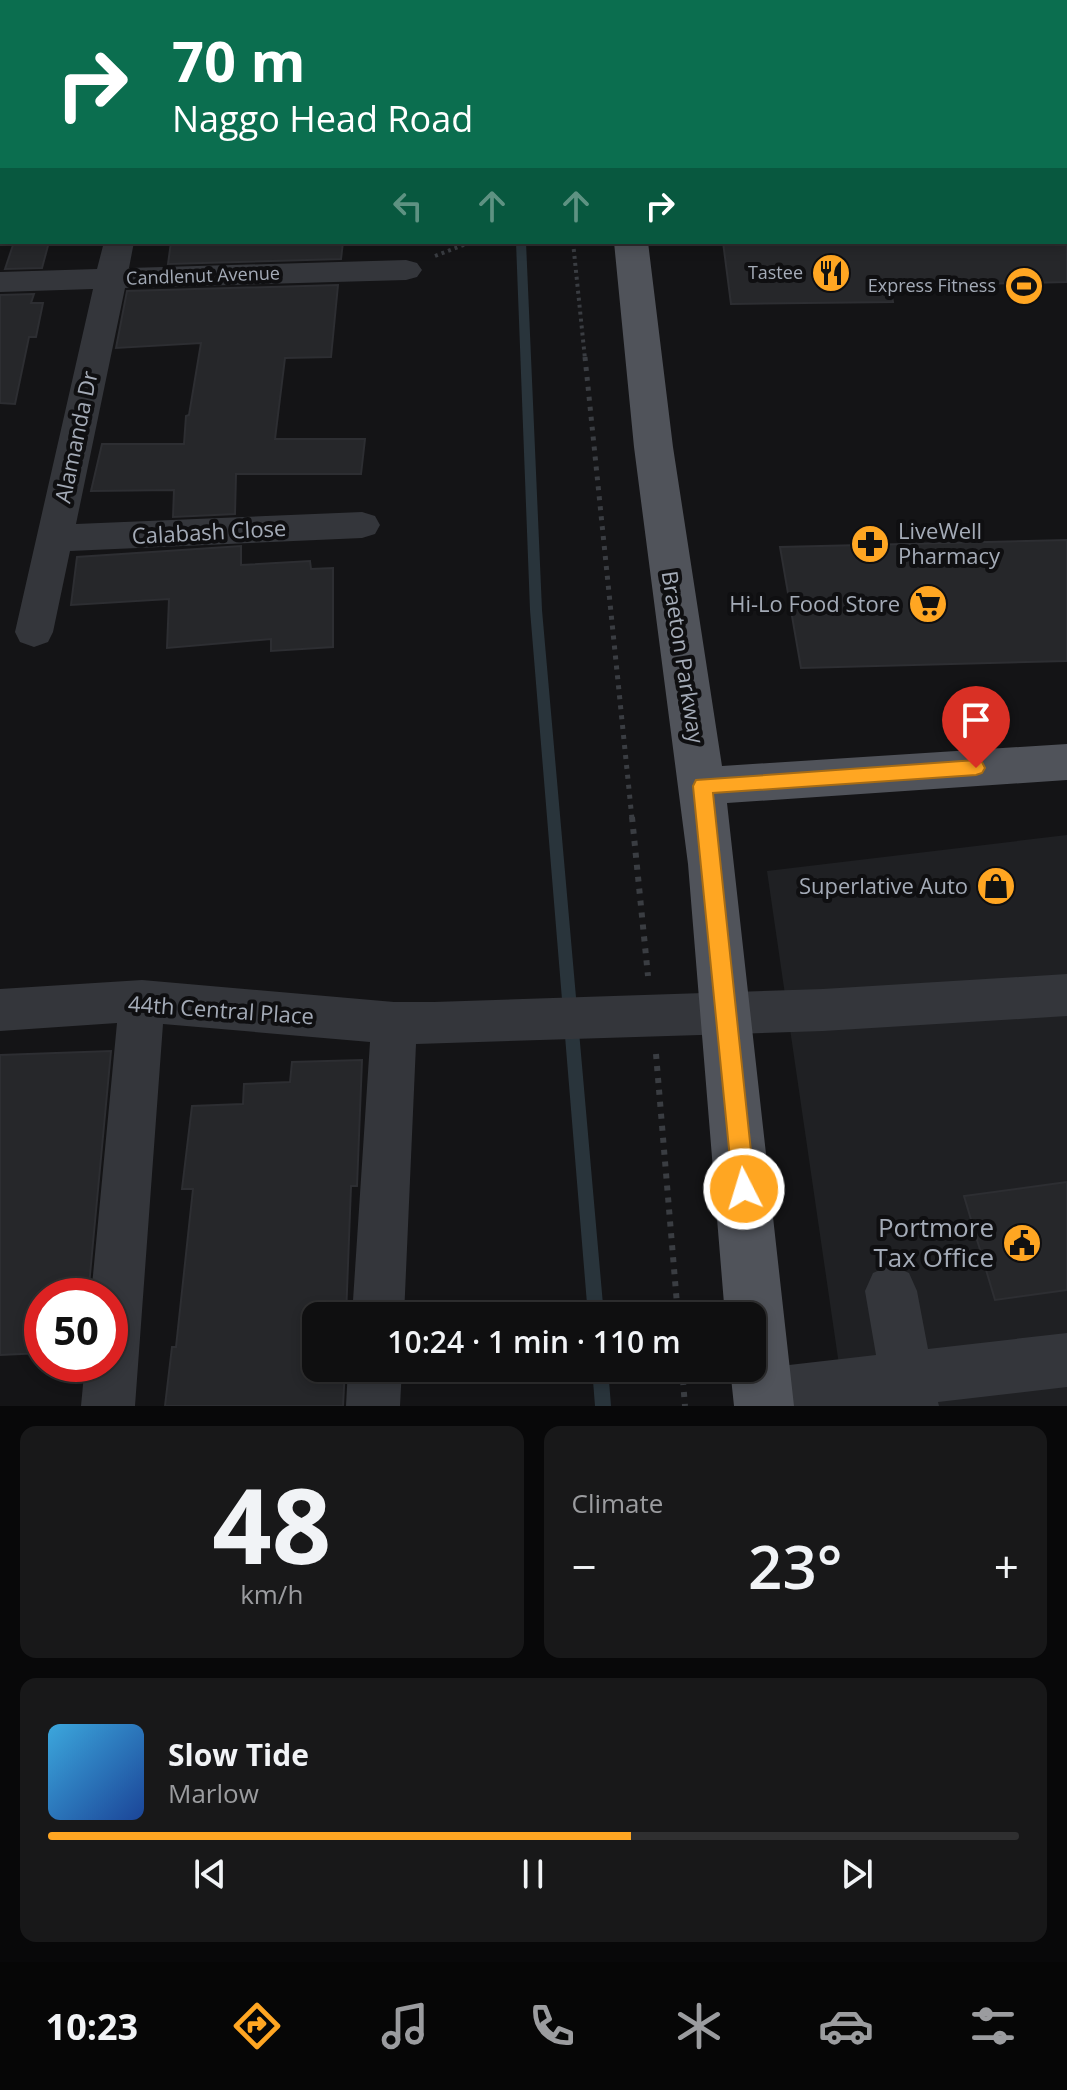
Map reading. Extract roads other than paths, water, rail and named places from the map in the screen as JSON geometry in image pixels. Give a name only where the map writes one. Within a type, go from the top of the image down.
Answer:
[{"type":"main road","name":"Braeton Parkway","points":[[631,244],[661,512],[702,786],[728,1012],[763,1401]]},
{"type":"main road","points":[[702,786],[1067,762]]},
{"type":"street","name":"Alamanda Dr","points":[[34,632],[118,244]]},
{"type":"street","name":"Candlenut Avenue","points":[[0,282],[406,270]]},
{"type":"street","name":"Calabash Close","points":[[55,538],[362,525]]},
{"type":"street","name":"44th Central Place","points":[[0,1010],[142,1001],[414,1023],[823,1010],[1067,995]]},
{"type":"street","points":[[108,1406],[142,1001]]},
{"type":"street","points":[[380,1302],[414,1023]]},
{"type":"street","points":[[891,1291],[910,1393]]},
{"type":"street","points":[[763,1401],[910,1393],[1067,1360]]},
{"type":"street","points":[[373,1406],[374,1382]]},
{"type":"waterway","points":[[521,244],[536,610],[595,1302]]},
{"type":"waterway","points":[[601,1382],[603,1406]]},
{"type":"place","name":"Tastee","points":[[831,273]]},
{"type":"place","name":"Express Fitness","points":[[1024,286]]},
{"type":"place","name":"LiveWell Pharmacy","points":[[870,544]]},
{"type":"place","name":"Hi-Lo Food Store","points":[[928,604]]},
{"type":"place","name":"Superlative Auto","points":[[996,886]]},
{"type":"place","name":"Portmore Tax Office","points":[[1022,1243]]}]
